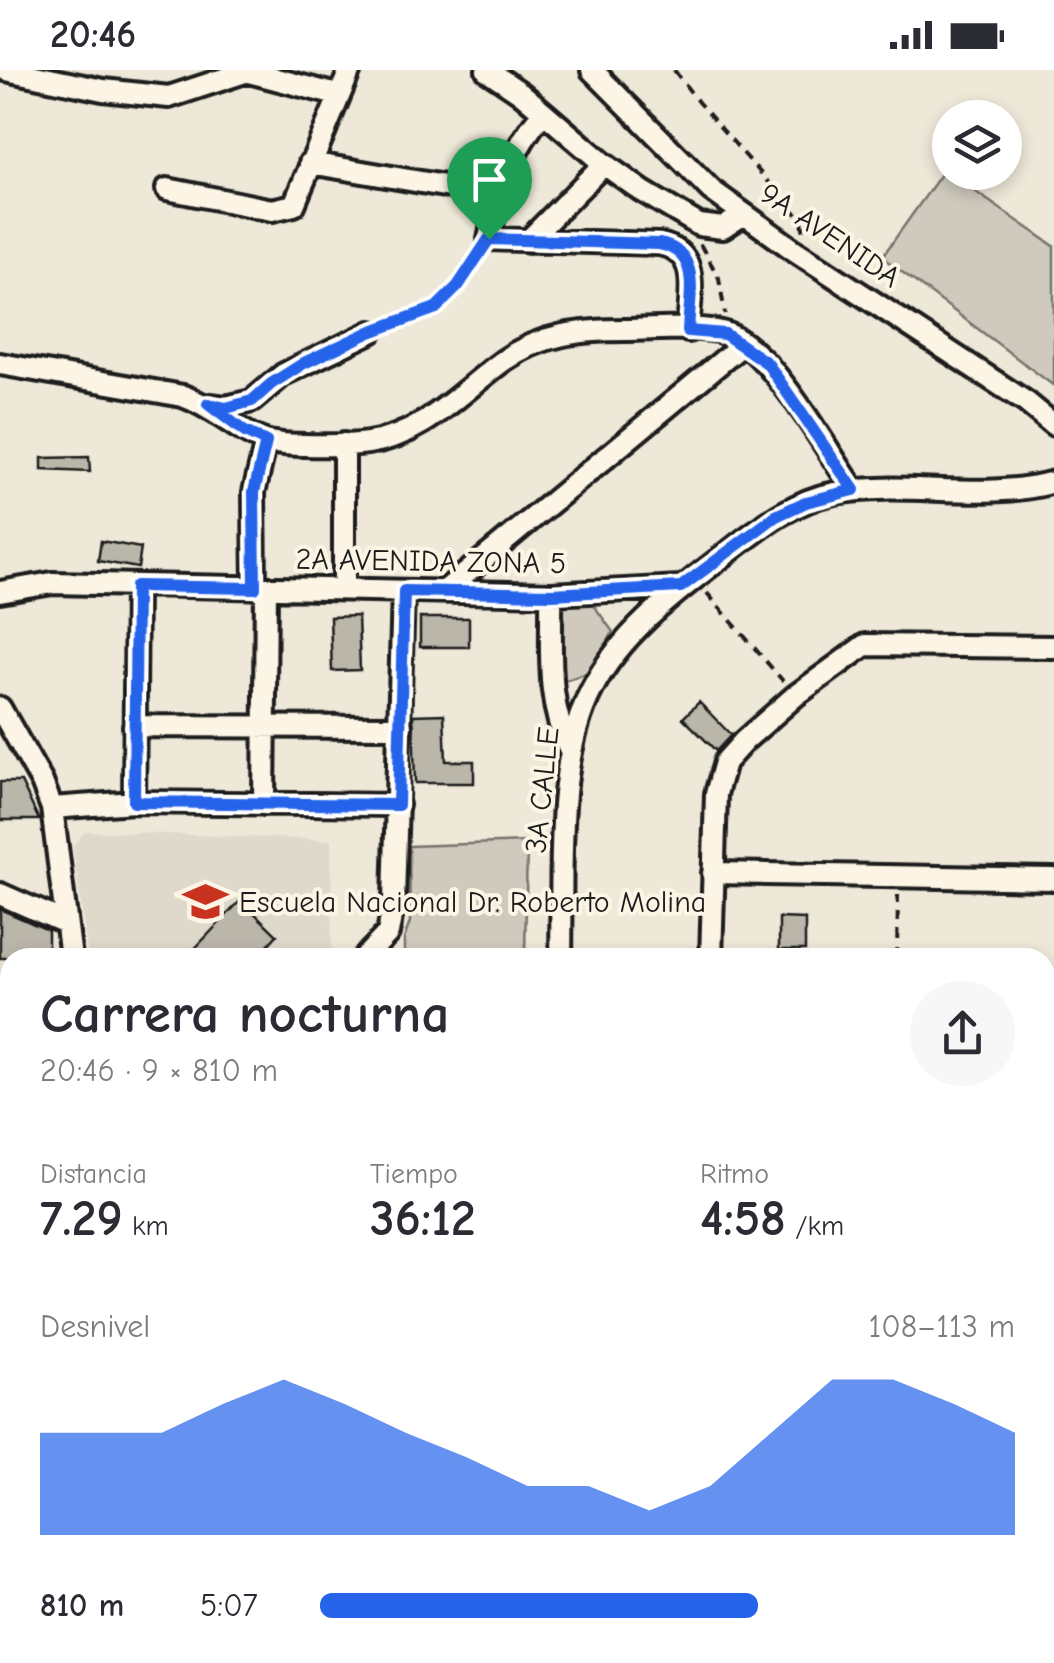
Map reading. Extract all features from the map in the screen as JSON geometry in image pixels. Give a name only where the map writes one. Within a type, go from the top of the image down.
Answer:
[{"type":"street","points":[[6,70],[86,87],[169,96],[243,71],[337,95]]},
{"type":"street","points":[[167,189],[280,210],[294,205],[350,70]]},
{"type":"street","points":[[486,70],[522,93],[642,192],[680,210],[699,225],[723,228],[744,214]]},
{"type":"street","name":"9A AVENIDA","points":[[592,70],[711,190],[794,250],[1026,402],[1054,425]]},
{"type":"street","points":[[543,114],[520,144],[497,195],[489,239],[659,244],[678,249],[690,272],[688,331]]},
{"type":"street","points":[[310,163],[497,195]]},
{"type":"street","points":[[528,241],[604,164]]},
{"type":"street","points":[[208,404],[245,432],[266,442],[344,444],[390,439],[428,421],[504,361],[550,336],[602,330],[725,334],[767,363],[854,490]]},
{"type":"street","points":[[0,364],[183,396],[226,408],[252,401],[284,374],[370,332]]},
{"type":"street","points":[[446,590],[743,344]]},
{"type":"street","points":[[264,804],[265,727],[254,492],[266,442]]},
{"type":"street","points":[[344,444],[344,589]]},
{"type":"street","name":"3A CALLE","points":[[561,948],[570,752],[578,721],[608,664],[657,608],[776,516],[806,502],[854,490],[988,492],[1054,482]]},
{"type":"street","name":"2A AVENIDA ZONA 5","points":[[0,592],[52,583],[552,594],[688,583]]},
{"type":"street","points":[[134,802],[136,586]]},
{"type":"street","points":[[374,948],[388,933],[394,901],[404,591]]},
{"type":"street","points":[[552,594],[552,691],[570,752]]},
{"type":"street","points":[[711,948],[714,815],[724,762],[795,696],[865,645],[1054,647]]},
{"type":"street","points":[[0,708],[42,782],[52,808],[69,948]]},
{"type":"street","points":[[134,726],[401,727]]},
{"type":"street","points":[[52,808],[134,802],[398,805]]},
{"type":"street","points":[[713,873],[1054,879]]},
{"type":"street","points":[[0,894],[66,923]]},
{"type":"path","points":[[674,70],[736,148],[802,220],[804,236],[794,250]]},
{"type":"path","points":[[370,332],[424,314],[446,301],[489,239]]},
{"type":"path","points":[[688,583],[795,696]]},
{"type":"path","points":[[896,948],[898,875]]},
{"type":"shaded area","points":[[932,187],[932,190],[973,190],[1054,246],[1054,386],[882,257]]},
{"type":"shaded area","points":[[562,600],[590,600],[613,632],[591,672],[560,682]]},
{"type":"shaded area","name":"Escuela Nacional Dr. Roberto Molina","points":[[85,831],[331,840],[332,948],[87,948],[73,847]]},
{"type":"shaded area","points":[[527,842],[525,948],[404,948],[410,922],[409,846]]},
{"type":"building","points":[[89,457],[90,472],[42,470],[42,458]]},
{"type":"building","points":[[101,541],[141,548],[138,568],[98,561]]},
{"type":"building","points":[[358,616],[360,670],[332,671],[330,617]]},
{"type":"building","points":[[420,618],[469,618],[469,647],[420,647]]},
{"type":"building","points":[[699,702],[731,735],[716,751],[683,718]]},
{"type":"building","points":[[444,714],[446,761],[474,761],[474,783],[415,783],[413,715]]},
{"type":"building","points":[[0,782],[21,782],[39,820],[0,820]]},
{"type":"building","points":[[241,900],[277,935],[265,948],[195,948]]},
{"type":"building","points":[[0,909],[48,930],[48,948],[0,948]]},
{"type":"building","points":[[779,918],[805,919],[805,948],[779,948]]},
{"type":"place","name":"Escuela Nacional Dr. Roberto Molina","points":[[206,902]]},
{"type":"route","points":[[489,239],[659,244],[678,249],[690,272],[688,331],[725,334],[767,363],[854,490],[831,493],[776,516],[681,587],[552,594],[404,591],[398,805],[134,802],[136,586],[255,588],[254,492],[266,442],[245,432],[208,404],[226,408],[252,401],[304,363],[370,332],[436,308],[458,286],[489,239]]}]
